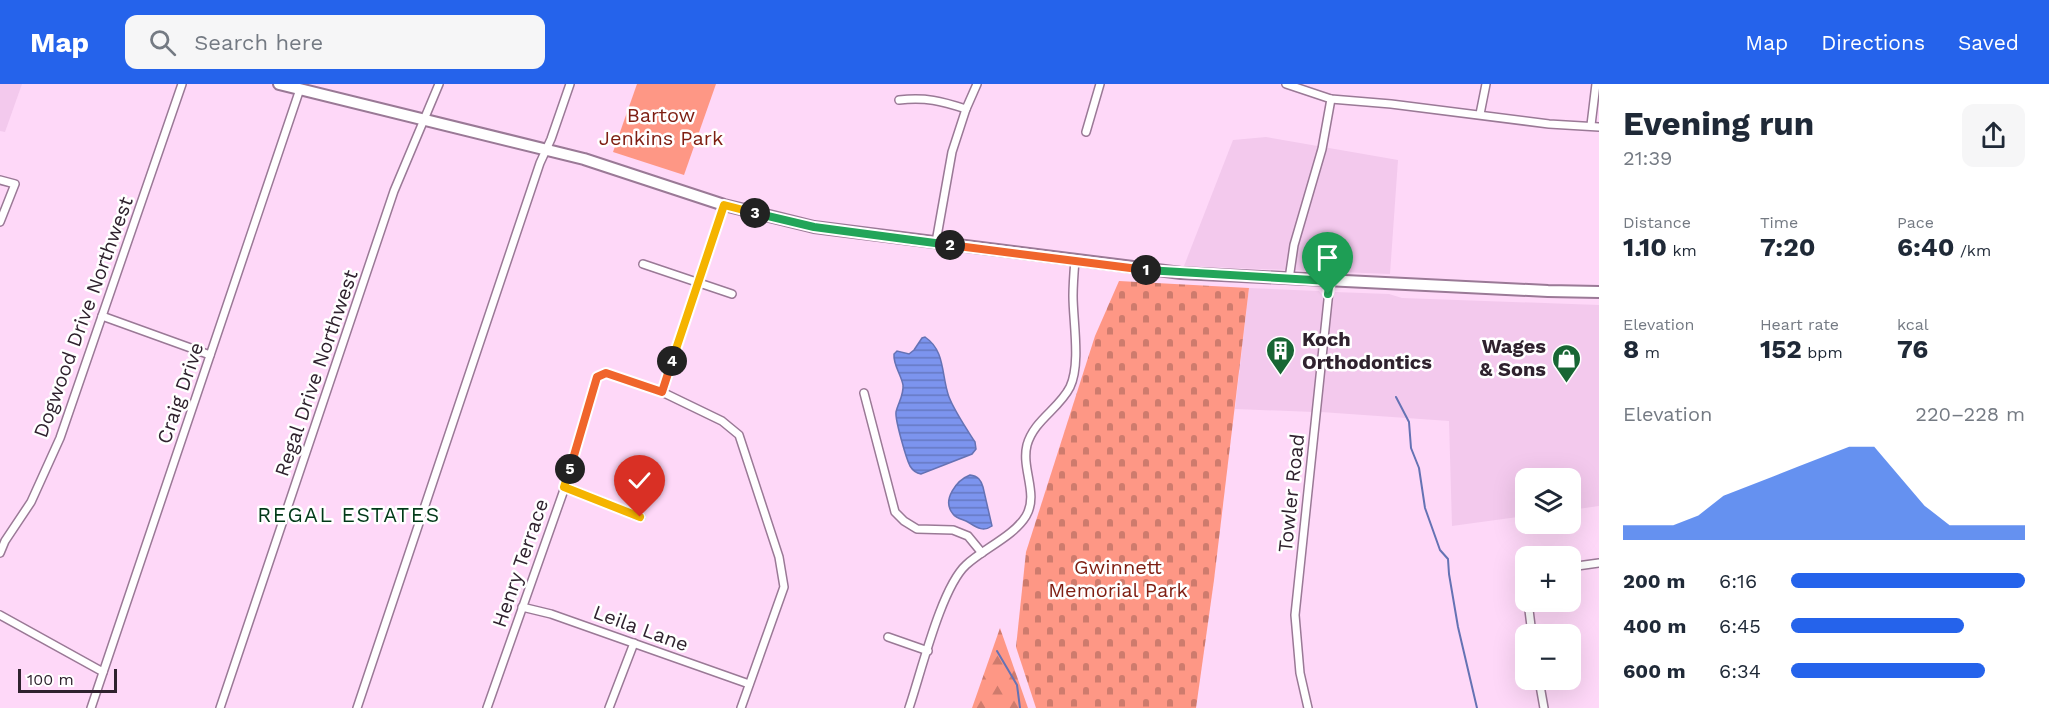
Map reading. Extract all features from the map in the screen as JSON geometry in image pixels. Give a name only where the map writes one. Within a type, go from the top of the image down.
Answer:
[{"type":"main road","points":[[279,84],[547,149],[724,205],[814,227],[1181,273],[1599,292]]},
{"type":"street","name":"Dogwood Drive Northwest","points":[[0,553],[5,541],[31,502],[60,438],[182,84]]},
{"type":"street","name":"Regal Drive Northwest","points":[[220,708],[394,191],[439,84]]},
{"type":"street","points":[[357,708],[540,163],[570,84]]},
{"type":"street","points":[[936,242],[952,152],[977,84]]},
{"type":"street","points":[[1086,132],[1100,84]]},
{"type":"street","points":[[1286,84],[1331,99],[1480,114],[1549,124],[1599,127]]},
{"type":"street","points":[[1480,114],[1486,84]]},
{"type":"street","points":[[1591,125],[1596,84]]},
{"type":"street","name":"Craig Drive","points":[[91,708],[300,89]]},
{"type":"street","points":[[899,100],[920,98],[937,100],[966,109]]},
{"type":"street","points":[[1289,279],[1294,244],[1322,149],[1331,99]]},
{"type":"street","points":[[0,180],[15,184],[0,222]]},
{"type":"street","points":[[724,205],[662,392],[722,422],[739,435],[779,556],[784,587],[741,708]]},
{"type":"street","points":[[909,708],[943,603],[953,582],[965,565],[1020,524],[1027,514],[1032,498],[1025,466],[1027,444],[1039,422],[1061,400],[1070,386],[1075,369],[1073,293],[1075,260]]},
{"type":"street","points":[[643,264],[732,294]]},
{"type":"street","name":"Towler Road","points":[[1308,708],[1300,673],[1295,615],[1330,281]]},
{"type":"street","points":[[102,316],[210,355]]},
{"type":"street","name":"Henry Terrace","points":[[488,708],[564,487],[597,377],[606,373],[662,392]]},
{"type":"street","points":[[864,393],[895,512],[917,529],[953,530],[968,536],[982,553]]},
{"type":"street","points":[[564,487],[640,517]]},
{"type":"street","points":[[1581,565],[1599,563]]},
{"type":"street","name":"Leila Lane","points":[[522,607],[551,614],[749,684]]},
{"type":"street","points":[[0,615],[103,672]]},
{"type":"street","points":[[888,637],[928,651]]},
{"type":"street","points":[[609,708],[634,643]]},
{"type":"street","points":[[1541,690],[1544,708]]},
{"type":"shaded area","points":[[0,84],[22,84],[5,132],[0,131]]},
{"type":"shaded area","points":[[1266,137],[1398,160],[1390,274],[1184,266],[1233,140]]},
{"type":"shaded area","points":[[1249,288],[1319,291],[1325,298],[1314,412],[1235,409]]},
{"type":"shaded area","points":[[1335,292],[1389,294],[1402,298],[1599,305],[1599,506],[1581,509],[1581,468],[1515,468],[1515,517],[1452,526],[1449,421],[1321,412],[1332,298]]},
{"type":"green space","name":"Bartow Jenkins Park","points":[[637,84],[716,84],[684,175],[613,152]]},
{"type":"green space","name":"Gwinnett Memorial Park","points":[[1119,281],[1249,288],[1214,580],[1196,708],[1036,708],[1016,647],[1026,552],[1095,336]]},
{"type":"green space","points":[[1000,628],[1028,708],[972,708]]},
{"type":"water","points":[[925,337],[932,343],[940,357],[949,397],[975,442],[976,449],[972,454],[921,474],[915,472],[910,466],[899,430],[896,412],[903,385],[894,354],[897,351],[909,354]]},
{"type":"water","points":[[970,475],[977,477],[982,485],[992,526],[985,529],[957,517],[950,509],[952,491],[960,481]]},
{"type":"waterway","points":[[1396,397],[1409,422],[1411,448],[1419,468],[1425,508],[1440,550],[1448,559],[1458,627],[1477,708]]},
{"type":"waterway","points":[[997,651],[1017,685],[1020,708]]},
{"type":"place","name":"Koch Orthodontics","points":[[1281,376]]},
{"type":"place","name":"Wages & Sons","points":[[1567,384]]},
{"type":"district","name":"REGAL ESTATES","points":[[349,515]]},
{"type":"route","points":[[640,517],[564,487],[597,377],[606,373],[662,392],[724,205],[814,227],[962,247],[1181,273],[1330,281],[1328,294]]}]
